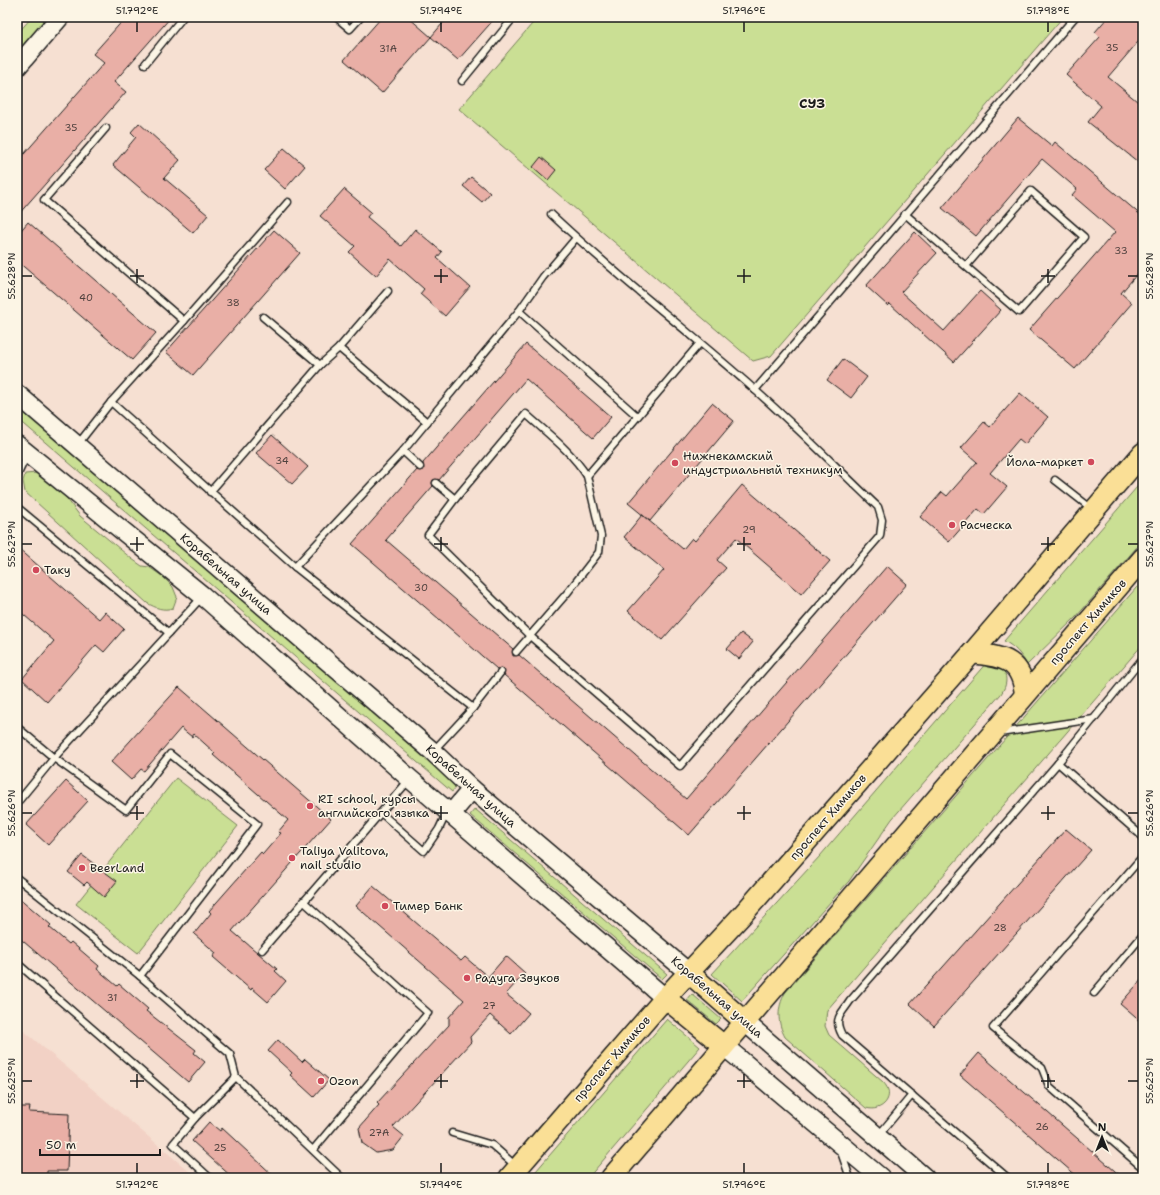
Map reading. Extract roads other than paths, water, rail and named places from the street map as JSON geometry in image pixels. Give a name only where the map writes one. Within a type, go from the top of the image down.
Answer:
[{"type":"main road","points":[[17,67],[60,17]]},
{"type":"main road","name":"Корабельная улица","points":[[17,394],[432,751],[472,789],[689,973],[925,1178]]},
{"type":"main road","points":[[22,449],[203,596],[449,812],[665,998],[837,1139],[882,1178]]},
{"type":"main road","name":"проспект Химиков","points":[[513,1173],[665,998],[743,914],[972,653],[1143,453]]},
{"type":"main road","name":"проспект Химиков","points":[[611,1178],[1143,558]]},
{"type":"main road","points":[[972,653],[1000,657],[1008,661],[1017,670],[1024,684],[1025,695]]},
{"type":"main road","points":[[449,812],[472,789]]},
{"type":"lane","points":[[145,64],[183,17]]},
{"type":"lane","points":[[336,17],[350,29],[361,17]]},
{"type":"lane","points":[[462,81],[514,17]]},
{"type":"lane","points":[[755,390],[1075,17]]},
{"type":"lane","points":[[106,128],[44,200],[184,321]]},
{"type":"lane","points":[[905,214],[1019,312],[1084,237],[1031,191],[966,266]]},
{"type":"lane","points":[[77,445],[111,402],[288,202]]},
{"type":"lane","points":[[516,652],[530,636],[568,592],[599,552],[601,536],[587,476],[578,461],[526,414],[455,499],[428,535],[530,636],[680,766],[880,536],[882,520],[878,507],[755,390],[576,238],[551,214]]},
{"type":"lane","points":[[296,567],[403,451],[519,311],[543,277],[576,238]]},
{"type":"lane","points":[[210,492],[320,365],[339,348],[388,290]]},
{"type":"lane","points":[[519,311],[637,416]]},
{"type":"lane","points":[[263,317],[320,365]]},
{"type":"lane","points":[[587,476],[700,343]]},
{"type":"lane","points":[[339,348],[427,422]]},
{"type":"lane","points":[[111,402],[210,492],[296,567],[473,708]]},
{"type":"lane","points":[[17,476],[22,449]]},
{"type":"lane","points":[[403,451],[420,467]]},
{"type":"lane","points":[[1055,480],[1093,510]]},
{"type":"lane","points":[[436,483],[455,499]]},
{"type":"lane","points":[[17,507],[169,633]]},
{"type":"lane","points":[[17,803],[54,758],[203,596]]},
{"type":"lane","points":[[1008,1178],[842,1036],[838,1027],[838,1018],[850,1001],[1058,763],[1143,658]]},
{"type":"lane","points":[[432,751],[473,708],[500,672]]},
{"type":"lane","points":[[991,735],[1094,719]]},
{"type":"lane","points":[[17,727],[54,758],[126,810],[170,754],[257,824],[140,976]]},
{"type":"lane","points":[[1058,763],[1143,837]]},
{"type":"lane","points":[[262,950],[410,778]]},
{"type":"lane","points":[[381,813],[424,851],[449,812]]},
{"type":"lane","points":[[1143,856],[993,1028],[1042,1068],[1049,1086],[1143,1168]]},
{"type":"lane","points":[[17,878],[140,976],[230,1054],[236,1077],[342,1178]]},
{"type":"lane","points":[[303,901],[428,1013],[313,1150]]},
{"type":"lane","points":[[1094,993],[1143,935]]},
{"type":"lane","points":[[17,963],[194,1118]]},
{"type":"lane","points":[[210,1178],[173,1144],[194,1118],[236,1077]]},
{"type":"lane","points":[[878,1137],[912,1095]]},
{"type":"lane","points":[[452,1133],[492,1145],[513,1173]]},
{"type":"lane","points":[[837,1139],[850,1178]]},
{"type":"place","name":"Йола-маркет","points":[[1091,462]]},
{"type":"place","name":"Нижнекамский индустриальный техникум","points":[[675,463]]},
{"type":"place","name":"Расческа","points":[[952,525]]},
{"type":"place","name":"Таку","points":[[36,570]]},
{"type":"place","name":"RI school, курсы английского языка","points":[[310,806]]},
{"type":"place","name":"Taliya Valitova, nail studio","points":[[292,858]]},
{"type":"place","name":"BeerLand","points":[[82,868]]},
{"type":"place","name":"Тимер Банк","points":[[385,906]]},
{"type":"place","name":"Радуга Звуков","points":[[467,978]]},
{"type":"place","name":"Ozon","points":[[321,1081]]},
{"type":"district","name":"СУЗ","points":[[812,103]]}]
